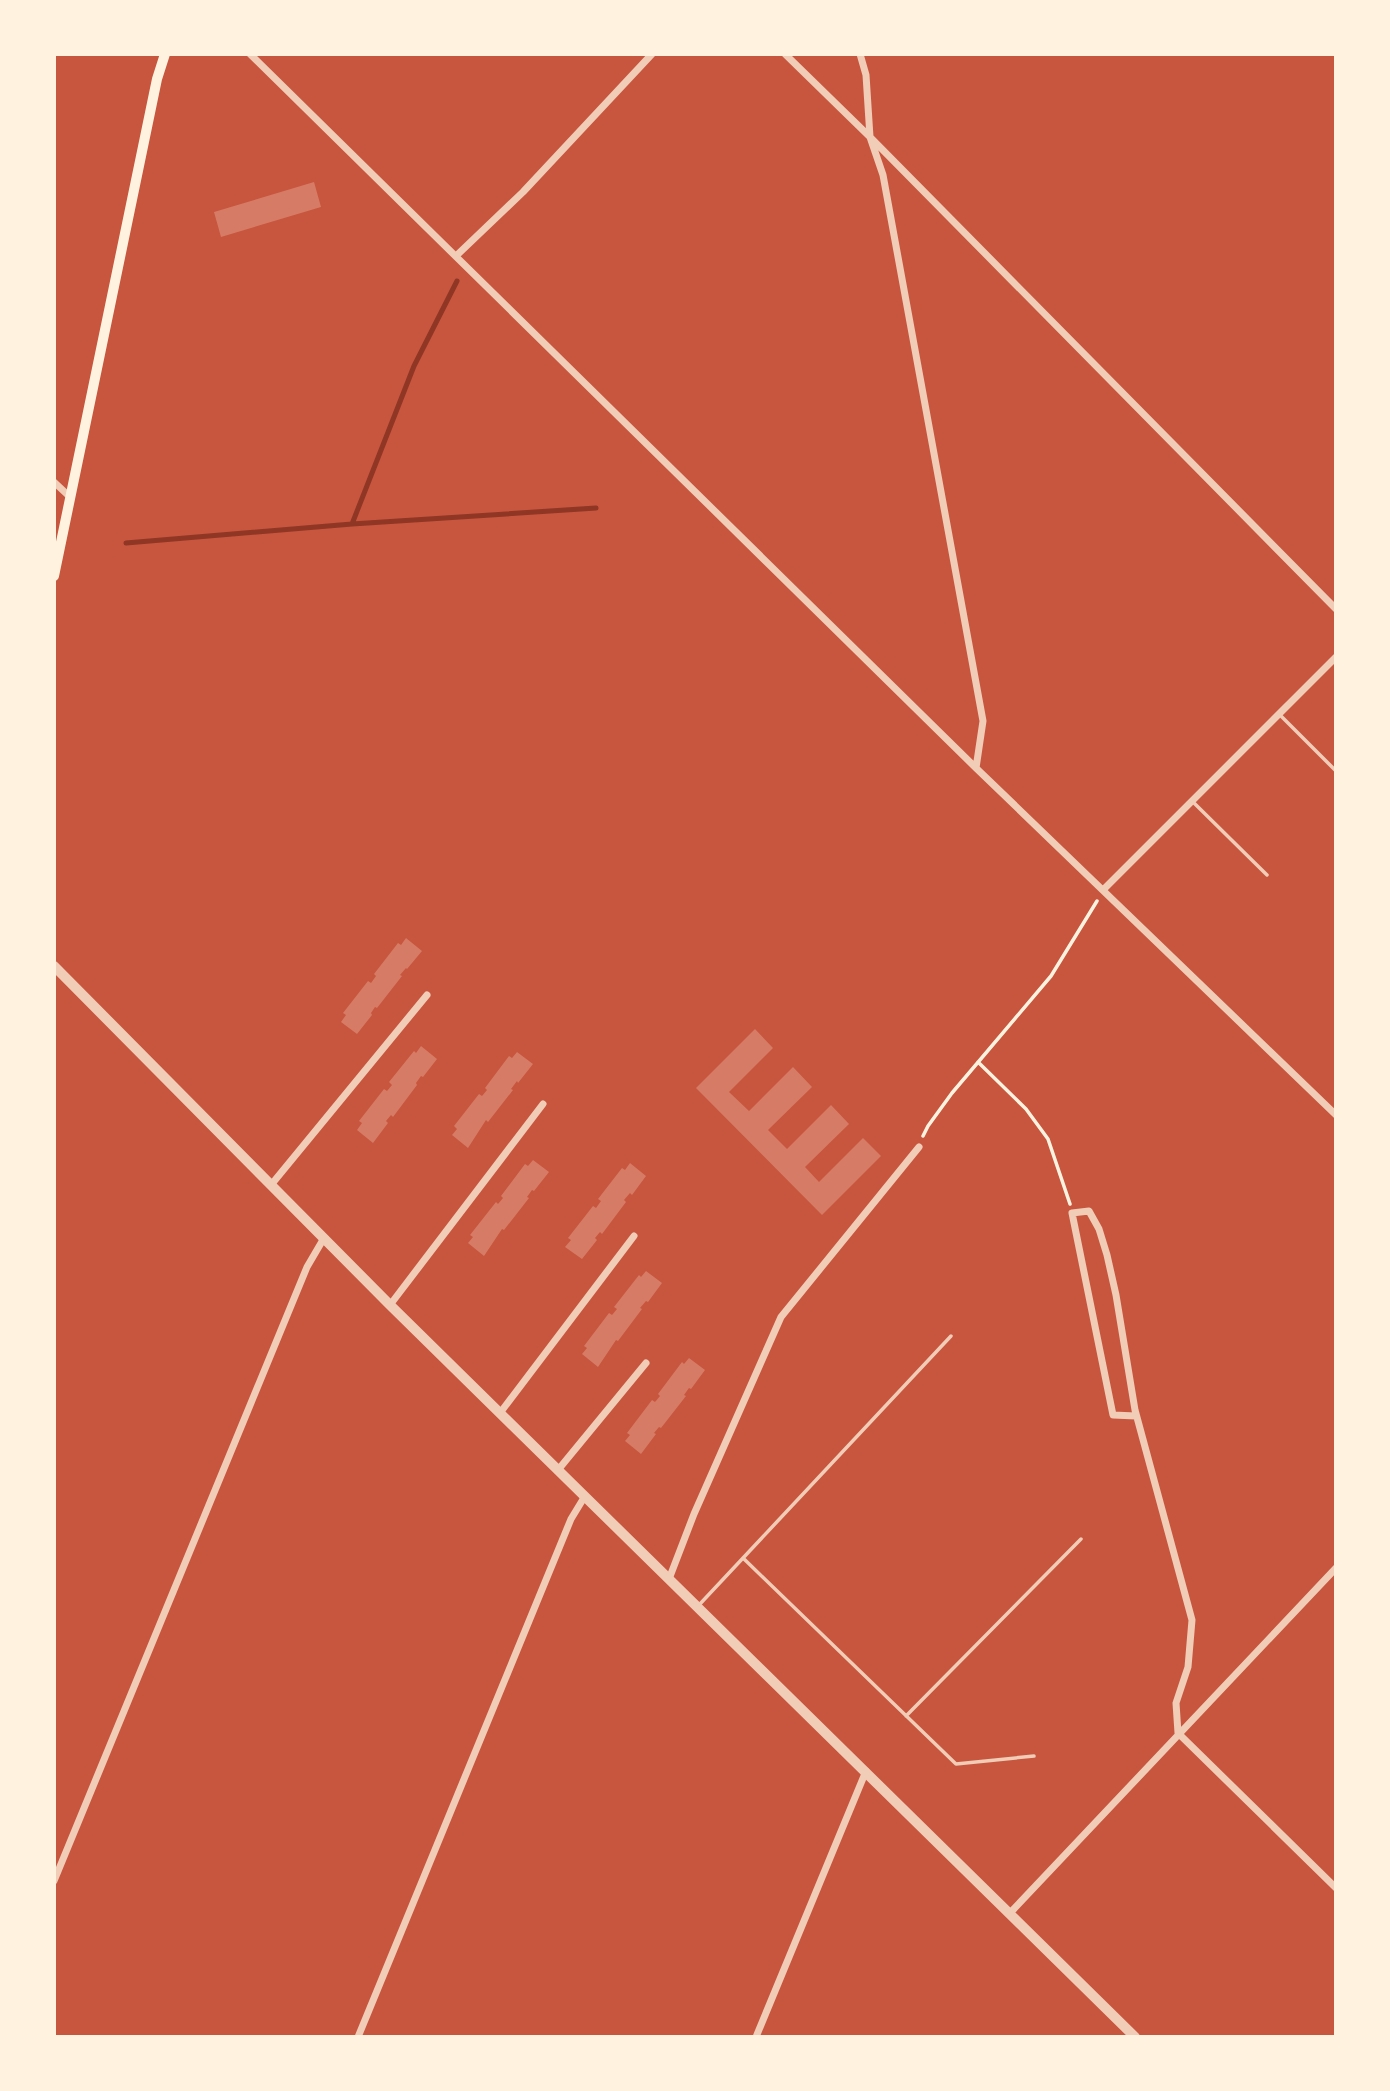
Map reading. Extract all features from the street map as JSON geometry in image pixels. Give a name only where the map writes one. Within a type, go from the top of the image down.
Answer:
[{"type":"main road","points":[[54,576],[157,79],[165,54]]},
{"type":"street","points":[[250,54],[976,768],[1336,1115]]},
{"type":"street","points":[[456,256],[523,192],[652,54]]},
{"type":"street","points":[[785,54],[870,137],[1311,587],[1336,609]]},
{"type":"street","points":[[860,54],[866,75],[870,137],[883,175],[983,721],[976,768]]},
{"type":"street","points":[[54,482],[70,497]]},
{"type":"street","points":[[1103,890],[1336,657]]},
{"type":"street","points":[[54,966],[390,1305],[1135,2037]]},
{"type":"street","points":[[271,1185],[427,995]]},
{"type":"street","points":[[390,1305],[543,1104]]},
{"type":"street","points":[[669,1579],[694,1514],[781,1317],[919,1147]]},
{"type":"street","points":[[1136,1416],[1113,1415],[1072,1213],[1089,1211],[1099,1229],[1107,1255],[1136,1416],[1192,1620],[1188,1667],[1176,1703],[1178,1733],[1336,1888]]},
{"type":"street","points":[[500,1413],[634,1236]]},
{"type":"street","points":[[54,1881],[307,1267],[324,1238]]},
{"type":"street","points":[[558,1470],[646,1363]]},
{"type":"street","points":[[358,2037],[570,1519],[585,1496]]},
{"type":"street","points":[[1010,1913],[1336,1568]]},
{"type":"street","points":[[757,2037],[866,1771]]},
{"type":"lane","points":[[1279,714],[1336,771]]},
{"type":"lane","points":[[1192,801],[1267,875]]},
{"type":"lane","points":[[698,1607],[951,1336]]},
{"type":"lane","points":[[906,1716],[1081,1539]]},
{"type":"lane","points":[[743,1558],[956,1764],[1034,1756]]},
{"type":"path","points":[[919,1147],[928,1126],[1051,976],[1103,890]]},
{"type":"path","points":[[978,1062],[1026,1110],[1048,1139],[1072,1213]]},
{"type":"building","points":[[314,182],[321,207],[221,237],[214,212]]},
{"type":"building","points":[[406,938],[422,951],[400,975],[402,976],[377,1008],[375,1007],[357,1034],[341,1022],[346,1015],[343,1013],[368,981],[371,983],[376,976],[374,974],[398,943],[401,945]]},
{"type":"building","points":[[755,1029],[773,1048],[729,1092],[749,1111],[793,1067],[812,1087],[768,1130],[787,1149],[831,1105],[849,1124],[805,1167],[819,1182],[863,1138],[881,1156],[822,1215],[696,1088]]},
{"type":"building","points":[[421,1046],[437,1059],[423,1077],[421,1076],[393,1117],[391,1115],[386,1121],[388,1123],[373,1143],[357,1130],[362,1123],[359,1121],[384,1089],[387,1091],[392,1085],[389,1082]]},
{"type":"building","points":[[517,1052],[533,1064],[518,1083],[517,1081],[488,1122],[486,1120],[468,1148],[452,1135],[457,1129],[454,1126],[479,1094],[482,1096],[487,1090],[485,1088],[509,1056],[512,1058]]},
{"type":"building","points":[[533,1160],[549,1172],[534,1191],[532,1190],[527,1197],[529,1198],[504,1230],[502,1229],[484,1256],[468,1243],[473,1237],[470,1235],[496,1202],[498,1204],[503,1198],[501,1196],[525,1164],[528,1166]]},
{"type":"building","points":[[630,1163],[646,1176],[632,1195],[630,1193],[624,1200],[626,1202],[602,1234],[600,1232],[595,1238],[597,1240],[582,1259],[565,1247],[571,1240],[568,1238],[593,1206],[596,1208],[601,1201],[598,1199],[622,1168],[625,1170]]},
{"type":"building","points":[[646,1271],[662,1283],[640,1308],[642,1309],[598,1367],[582,1354],[587,1348],[584,1346],[609,1313],[612,1315],[617,1309],[614,1307],[639,1275],[641,1277]]},
{"type":"building","points":[[689,1358],[705,1370],[661,1428],[654,1433],[656,1434],[641,1454],[625,1441],[630,1435],[627,1433],[652,1400],[655,1402],[660,1396],[658,1394],[682,1362],[684,1364]]},
{"type":"waterway","points":[[352,524],[414,366],[457,281]]},
{"type":"waterway","points":[[126,543],[352,524],[596,508]]}]
